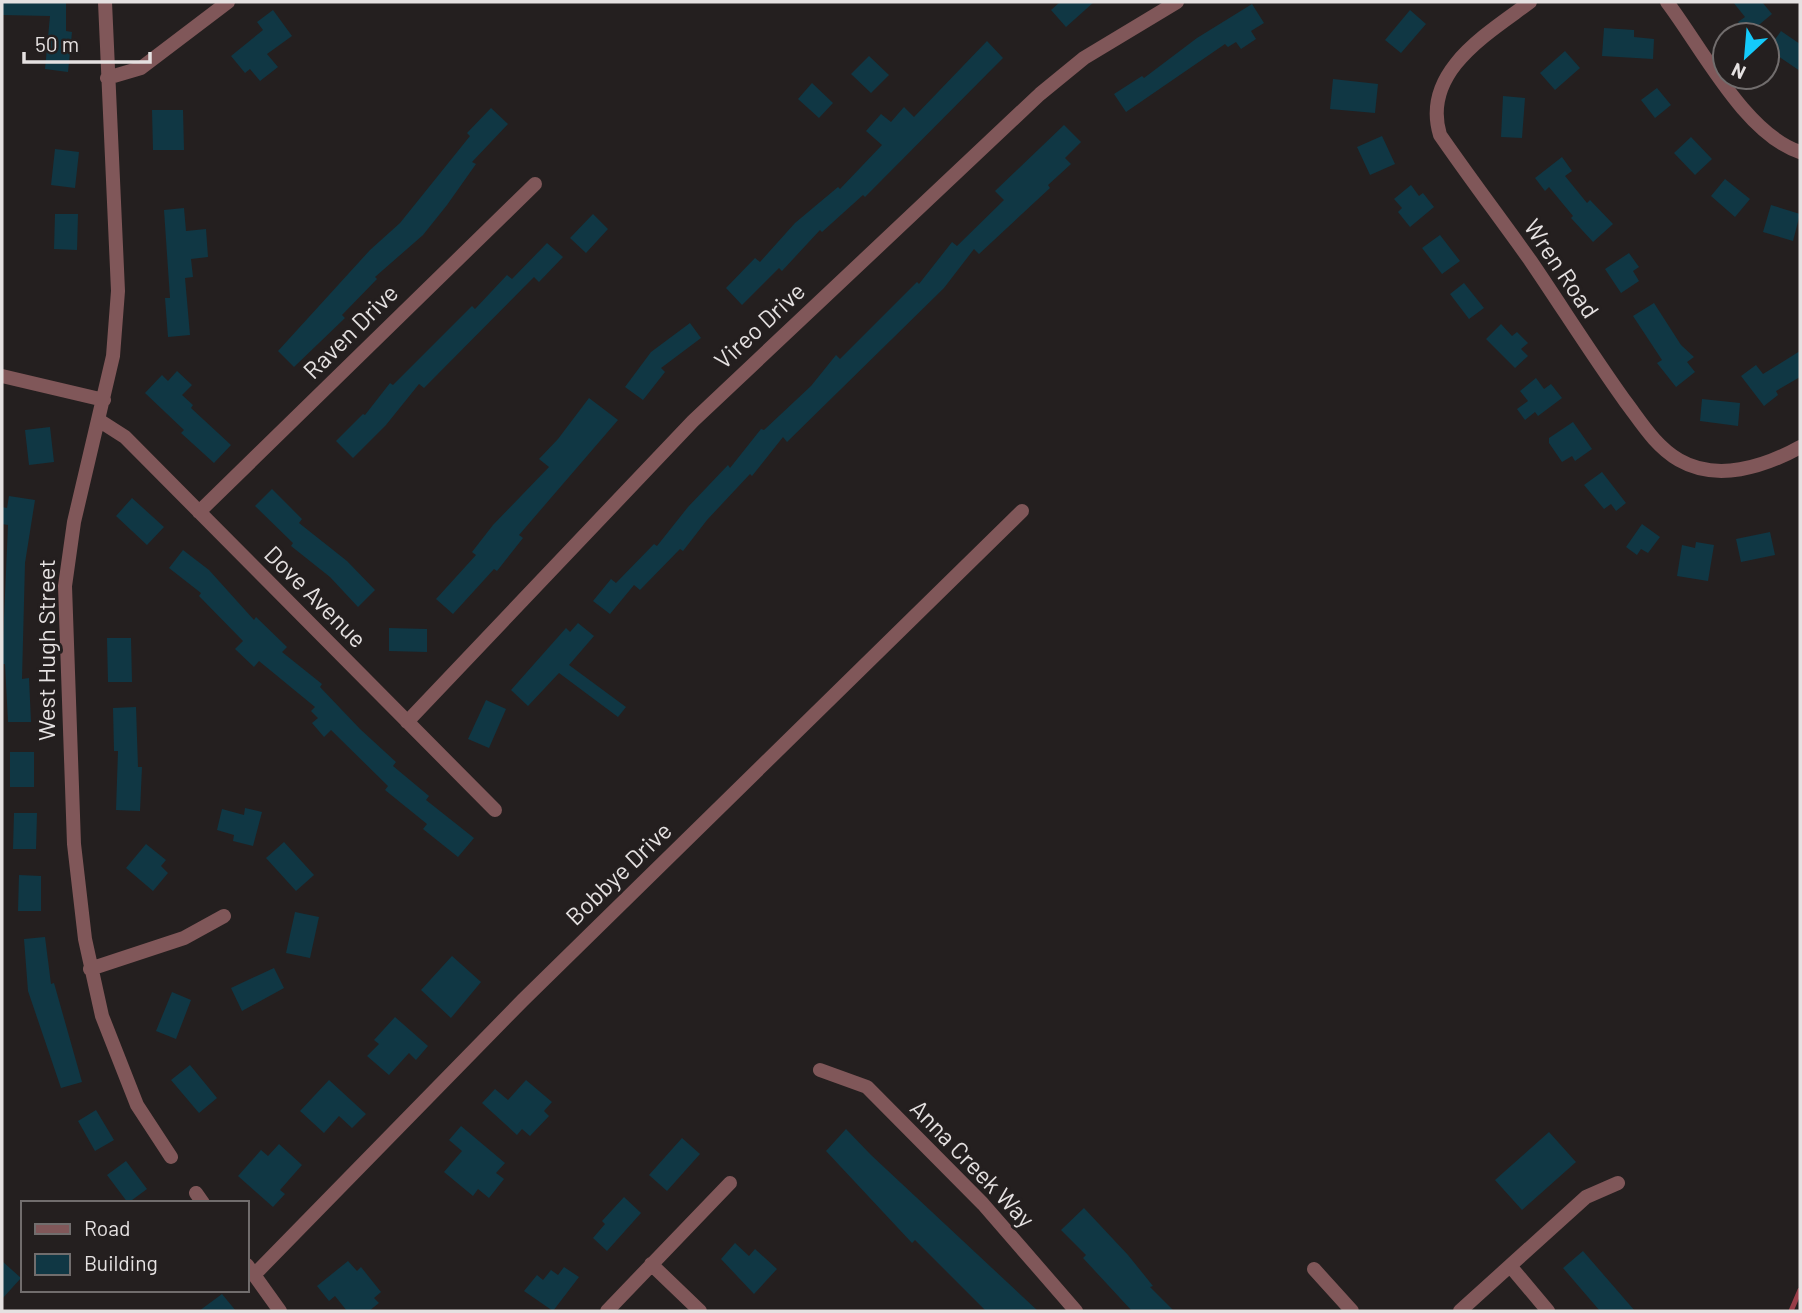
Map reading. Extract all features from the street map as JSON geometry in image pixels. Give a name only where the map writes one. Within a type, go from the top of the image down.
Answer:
[{"type":"street","name":"West Hugh Street","points":[[105,2],[118,291],[114,356],[74,522],[65,602],[75,855],[90,969],[103,1016],[124,1076],[142,1114],[171,1157]]},
{"type":"street","points":[[107,78],[141,68],[228,2]]},
{"type":"street","name":"Vireo Drive","points":[[407,722],[693,421],[1029,103],[1084,58],[1177,2]]},
{"type":"street","name":"Wren Road","points":[[1530,2],[1447,72],[1437,97],[1435,111],[1440,135],[1608,378],[1655,441],[1666,451],[1694,466],[1724,472],[1763,464],[1800,447]]},
{"type":"street","points":[[1667,2],[1744,111],[1770,138],[1800,152]]},
{"type":"street","name":"Raven Drive","points":[[198,512],[535,184]]},
{"type":"street","points":[[2,376],[104,400]]},
{"type":"street","name":"Dove Avenue","points":[[100,421],[125,437],[495,810]]},
{"type":"street","name":"Bobbye Drive","points":[[250,1270],[1022,511]]},
{"type":"street","points":[[90,969],[184,938],[223,916]]},
{"type":"street","name":"Anna Creek Way","points":[[820,1070],[867,1087],[983,1204],[1076,1311]]},
{"type":"street","points":[[607,1311],[730,1183]]},
{"type":"street","points":[[1460,1311],[1587,1197],[1618,1183]]},
{"type":"street","points":[[650,1264],[699,1311]]},
{"type":"street","points":[[1511,1267],[1548,1311]]},
{"type":"street","points":[[1314,1269],[1352,1311]]},
{"type":"street","points":[[250,1270],[280,1311]]},
{"type":"building","points":[[2,2],[66,2],[66,31],[72,32],[68,72],[45,69],[50,16],[2,15]]},
{"type":"building","points":[[1060,2],[1094,2],[1066,27],[1051,10]]},
{"type":"building","points":[[1733,2],[1762,2],[1772,14],[1764,21],[1739,21],[1745,17]]},
{"type":"building","points":[[1252,4],[1264,23],[1251,31],[1256,39],[1241,49],[1236,42],[1228,47],[1225,44],[1126,112],[1114,94],[1142,76],[1144,78],[1197,38]]},
{"type":"building","points":[[273,10],[292,36],[267,54],[278,67],[260,81],[250,69],[245,73],[231,56],[263,30],[257,22]]},
{"type":"building","points":[[1410,10],[1426,24],[1401,53],[1385,40]]},
{"type":"building","points":[[1604,28],[1634,30],[1634,37],[1654,39],[1653,59],[1602,56]]},
{"type":"building","points":[[1781,31],[1800,44],[1800,71],[1781,58]]},
{"type":"building","points":[[987,41],[1003,58],[865,197],[863,195],[822,232],[820,230],[782,271],[779,268],[742,305],[726,288],[755,258],[760,262],[795,223],[838,187],[840,189],[882,145],[866,131],[881,114],[891,122],[904,107],[914,117]]},
{"type":"building","points":[[1565,51],[1580,68],[1555,90],[1540,73]]},
{"type":"building","points":[[869,56],[889,75],[871,93],[851,74]]},
{"type":"building","points":[[1333,79],[1378,84],[1375,113],[1330,109]]},
{"type":"building","points":[[812,83],[833,103],[819,118],[798,99]]},
{"type":"building","points":[[1657,88],[1671,105],[1655,118],[1641,100]]},
{"type":"building","points":[[1503,96],[1525,98],[1522,138],[1501,137]]},
{"type":"building","points":[[491,108],[508,124],[472,162],[476,164],[447,205],[423,235],[375,277],[377,279],[342,315],[345,318],[294,367],[278,351],[370,250],[400,223],[470,136],[467,133]]},
{"type":"building","points":[[152,110],[183,110],[184,150],[153,150]]},
{"type":"building","points":[[1064,125],[1081,142],[1065,158],[1071,164],[1048,185],[1050,188],[979,254],[974,249],[944,288],[787,442],[783,437],[752,476],[750,474],[707,520],[683,551],[680,549],[640,590],[634,585],[610,614],[593,601],[611,579],[616,583],[654,544],[657,546],[688,507],[728,465],[730,468],[761,429],[764,430],[811,386],[836,355],[840,359],[917,282],[919,284],[952,242],[957,246],[1004,200],[995,191]]},
{"type":"building","points":[[1382,136],[1395,164],[1370,175],[1357,147]]},
{"type":"building","points":[[1691,137],[1712,159],[1695,175],[1674,153]]},
{"type":"building","points":[[55,149],[79,152],[75,188],[51,185]]},
{"type":"building","points":[[1562,157],[1572,171],[1565,176],[1587,203],[1590,200],[1613,224],[1593,242],[1571,218],[1573,216],[1549,187],[1545,191],[1535,178]]},
{"type":"building","points":[[1725,179],[1750,199],[1735,217],[1711,196]]},
{"type":"building","points":[[1411,185],[1419,196],[1423,193],[1434,207],[1410,227],[1398,212],[1402,208],[1394,199]]},
{"type":"building","points":[[1771,205],[1800,214],[1793,241],[1763,232]]},
{"type":"building","points":[[184,208],[186,231],[206,229],[208,257],[191,259],[193,277],[185,278],[190,335],[168,337],[165,298],[170,298],[164,210]]},
{"type":"building","points":[[55,214],[78,214],[77,250],[54,249]]},
{"type":"building","points":[[593,214],[608,229],[586,253],[570,238]]},
{"type":"building","points":[[1440,235],[1460,261],[1442,274],[1422,248]]},
{"type":"building","points":[[547,243],[563,257],[539,282],[534,277],[424,388],[419,384],[386,425],[353,458],[336,441],[365,415],[390,383],[393,385],[472,306],[475,309],[507,275],[512,279]]},
{"type":"building","points":[[1629,253],[1639,267],[1633,271],[1639,281],[1621,293],[1605,269]]},
{"type":"building","points":[[1464,283],[1484,308],[1469,319],[1450,294]]},
{"type":"building","points":[[1654,303],[1681,345],[1694,357],[1687,362],[1695,372],[1676,387],[1657,363],[1662,360],[1633,316]]},
{"type":"building","points":[[690,323],[701,338],[661,368],[665,372],[643,400],[625,387],[651,352]]},
{"type":"building","points":[[1501,324],[1512,336],[1517,332],[1528,343],[1521,349],[1528,356],[1515,368],[1486,339]]},
{"type":"building","points":[[1800,351],[1800,377],[1776,391],[1778,395],[1764,406],[1741,376],[1756,365],[1763,374]]},
{"type":"building","points":[[177,371],[192,385],[182,395],[193,405],[191,408],[231,445],[214,463],[181,433],[184,430],[145,393],[162,375],[168,381]]},
{"type":"building","points":[[1536,378],[1544,389],[1551,384],[1562,398],[1538,416],[1535,412],[1525,420],[1517,409],[1528,401],[1520,391]]},
{"type":"building","points":[[589,398],[618,420],[519,535],[523,538],[497,571],[494,569],[453,614],[436,599],[476,555],[472,552],[493,525],[549,467],[539,459]]},
{"type":"building","points":[[1702,399],[1740,403],[1738,426],[1700,421]]},
{"type":"building","points":[[1573,422],[1592,449],[1575,461],[1572,456],[1562,462],[1549,443],[1549,438]]},
{"type":"building","points":[[50,427],[54,462],[29,465],[25,430]]},
{"type":"building","points":[[1602,472],[1626,503],[1616,511],[1611,504],[1604,509],[1584,485]]},
{"type":"building","points":[[272,489],[302,519],[299,523],[347,561],[375,590],[358,607],[330,577],[291,546],[293,543],[255,506]]},
{"type":"building","points":[[9,496],[35,500],[25,563],[22,679],[29,678],[31,722],[8,722],[5,664],[2,664],[8,525],[2,524],[2,507],[7,508]]},
{"type":"building","points":[[132,498],[164,527],[147,545],[116,516]]},
{"type":"building","points":[[1642,524],[1660,537],[1648,553],[1641,549],[1637,555],[1626,547]]},
{"type":"building","points":[[1770,532],[1775,555],[1741,562],[1736,539]]},
{"type":"building","points":[[1696,542],[1714,545],[1708,581],[1677,576],[1682,545],[1695,548]]},
{"type":"building","points":[[183,550],[209,570],[254,620],[256,617],[287,647],[282,652],[322,684],[320,687],[396,762],[393,766],[429,796],[426,800],[474,838],[458,857],[423,829],[427,824],[385,790],[388,786],[331,730],[324,737],[312,723],[318,718],[311,711],[315,707],[259,661],[254,667],[235,649],[243,641],[199,596],[201,593],[169,568]]},
{"type":"building","points":[[578,623],[594,636],[569,665],[626,707],[618,717],[559,673],[528,706],[511,690],[566,628],[570,632]]},
{"type":"building","points":[[389,628],[427,629],[427,652],[389,651]]},
{"type":"building","points":[[107,638],[131,638],[132,682],[108,682]]},
{"type":"building","points":[[486,700],[506,709],[489,748],[468,739]]},
{"type":"building","points":[[136,707],[138,767],[142,767],[140,811],[116,810],[118,751],[114,751],[113,708]]},
{"type":"building","points":[[10,752],[34,752],[34,787],[10,787]]},
{"type":"building","points":[[245,808],[262,812],[253,846],[233,841],[234,835],[217,830],[222,809],[244,815]]},
{"type":"building","points":[[14,813],[37,813],[36,849],[13,849]]},
{"type":"building","points":[[284,842],[314,875],[296,891],[266,858]]},
{"type":"building","points":[[146,844],[166,860],[161,866],[168,873],[153,891],[126,868]]},
{"type":"building","points":[[19,875],[41,876],[41,911],[18,911]]},
{"type":"building","points":[[295,912],[319,917],[310,958],[286,953]]},
{"type":"building","points":[[45,937],[51,984],[54,983],[82,1082],[61,1088],[28,991],[24,939]]},
{"type":"building","points":[[452,956],[481,982],[451,1018],[421,990]]},
{"type":"building","points":[[274,968],[284,988],[242,1011],[231,988]]},
{"type":"building","points":[[172,992],[191,1000],[176,1039],[156,1031]]},
{"type":"building","points":[[395,1017],[428,1046],[416,1060],[409,1053],[389,1075],[367,1056],[379,1044],[374,1040]]},
{"type":"building","points":[[190,1065],[217,1098],[199,1113],[171,1080]]},
{"type":"building","points":[[329,1080],[366,1114],[352,1128],[339,1116],[324,1133],[300,1111]]},
{"type":"building","points":[[526,1080],[552,1102],[544,1111],[549,1116],[530,1136],[522,1129],[517,1135],[482,1103],[495,1089],[508,1100]]},
{"type":"building","points":[[96,1110],[114,1140],[95,1151],[78,1121]]},
{"type":"building","points":[[461,1126],[505,1163],[496,1173],[504,1179],[489,1198],[478,1189],[473,1196],[444,1172],[462,1151],[449,1140]]},
{"type":"building","points":[[846,1129],[1038,1311],[986,1311],[915,1240],[912,1243],[826,1151]]},
{"type":"building","points":[[1549,1132],[1576,1162],[1522,1210],[1495,1180]]},
{"type":"building","points":[[682,1138],[700,1154],[667,1191],[649,1175]]},
{"type":"building","points":[[279,1144],[302,1165],[280,1190],[285,1194],[273,1207],[238,1176],[261,1150],[268,1156]]},
{"type":"building","points":[[126,1161],[147,1189],[131,1201],[126,1201],[107,1175]]},
{"type":"building","points":[[624,1197],[641,1213],[607,1251],[593,1238],[605,1224],[602,1221]]},
{"type":"building","points":[[1084,1208],[1128,1255],[1153,1286],[1150,1287],[1174,1311],[1132,1311],[1083,1258],[1086,1255],[1061,1230]]},
{"type":"building","points":[[735,1243],[749,1256],[755,1249],[777,1269],[754,1294],[721,1259]]},
{"type":"building","points":[[1583,1251],[1635,1311],[1600,1311],[1563,1268]]},
{"type":"building","points":[[2,1261],[21,1278],[2,1299]]},
{"type":"building","points":[[348,1261],[357,1271],[361,1267],[381,1292],[374,1298],[379,1303],[369,1311],[347,1311],[335,1296],[329,1301],[317,1286]]},
{"type":"building","points":[[564,1267],[579,1277],[553,1311],[524,1291],[537,1275],[543,1280],[551,1270],[558,1275]]},
{"type":"building","points":[[222,1294],[236,1311],[199,1311]]},
{"type":"waterway","points":[[1791,1311],[1800,1290]]}]
